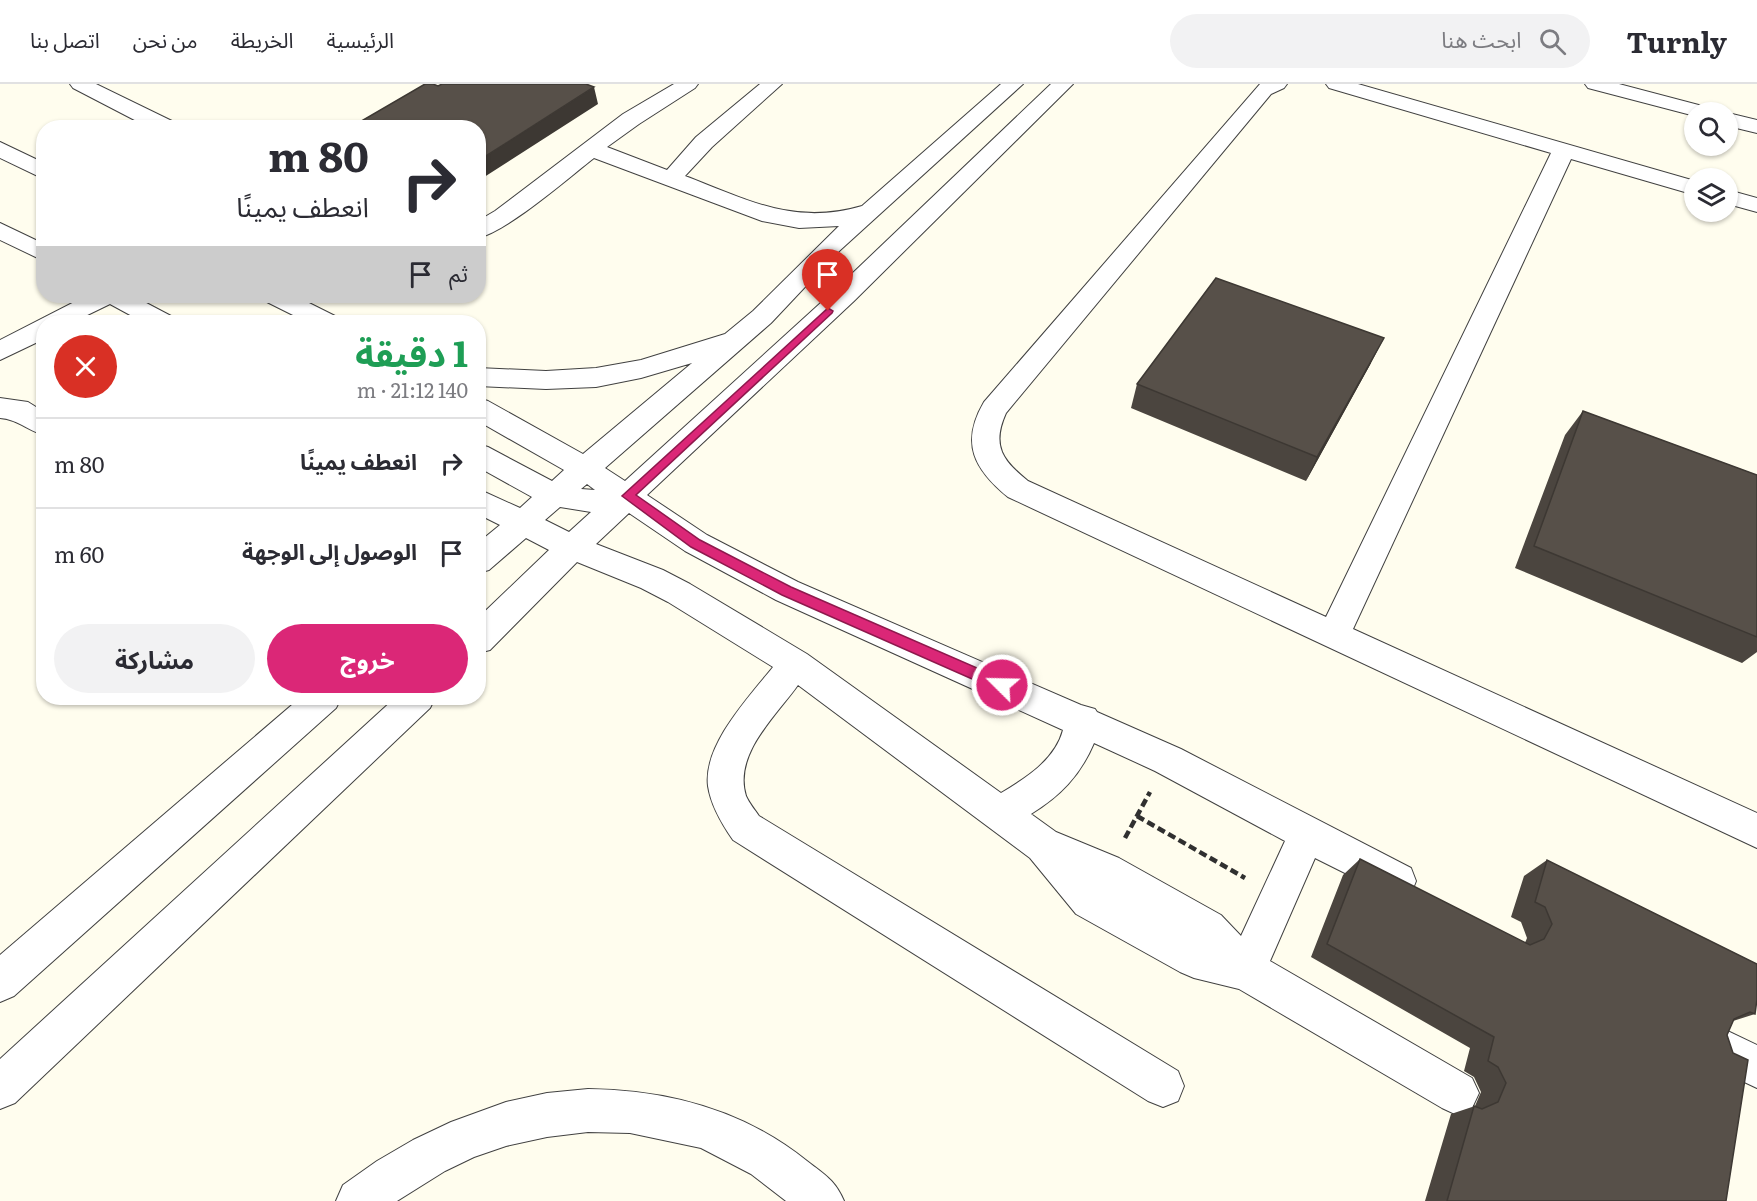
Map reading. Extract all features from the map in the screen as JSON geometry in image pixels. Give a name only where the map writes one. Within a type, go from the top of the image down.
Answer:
[{"type":"street","points":[[80,84],[152,120]]},
{"type":"street","points":[[486,226],[503,216],[631,119],[687,84]]},
{"type":"street","points":[[671,179],[704,142],[772,84]]},
{"type":"street","points":[[486,554],[587,470],[738,338],[778,301],[802,274],[1013,84]]},
{"type":"street","points":[[486,632],[571,547],[845,296],[1063,84]]},
{"type":"street","points":[[1277,84],[1264,90],[994,410],[987,422],[984,436],[985,450],[992,465],[1003,478],[1018,489],[1757,831]]},
{"type":"street","points":[[1336,84],[1684,185]]},
{"type":"street","points":[[1598,84],[1684,107]]},
{"type":"street","points":[[1738,122],[1757,127]]},
{"type":"street","points":[[591,148],[767,215],[801,221],[819,221],[855,216],[871,211]]},
{"type":"street","points":[[0,149],[36,168]]},
{"type":"street","points":[[1333,636],[1564,150]]},
{"type":"street","points":[[1738,200],[1757,206]]},
{"type":"street","points":[[767,215],[794,245],[802,274]]},
{"type":"street","points":[[0,230],[36,250]]},
{"type":"street","points":[[67,315],[91,303]]},
{"type":"street","points":[[128,303],[149,315]]},
{"type":"street","points":[[289,303],[313,315]]},
{"type":"street","points":[[0,351],[36,332]]},
{"type":"street","points":[[486,377],[547,381],[603,376],[659,363],[738,338]]},
{"type":"street","points":[[0,408],[18,410],[36,420]]},
{"type":"street","points":[[486,413],[587,470],[696,543],[787,591],[1083,720],[1168,760],[1423,894]]},
{"type":"street","points":[[486,458],[556,495],[583,502],[598,502],[628,496]]},
{"type":"street","points":[[486,504],[521,524],[571,547],[652,579],[795,664],[1043,845],[1106,871],[1207,929],[1245,970]]},
{"type":"street","points":[[795,664],[736,740],[728,758],[725,776],[726,795],[734,812],[746,828],[1163,1086]]},
{"type":"street","points":[[0,982],[316,705]]},
{"type":"street","points":[[0,1088],[410,705]]},
{"type":"street","points":[[998,813],[1030,796],[1060,770],[1071,755],[1079,738],[1083,720]]},
{"type":"street","points":[[1245,970],[1307,834]]},
{"type":"street","points":[[1043,845],[1090,901],[1194,958],[1245,970],[1457,1093]]},
{"type":"street","points":[[1717,1047],[1757,1067]]},
{"type":"street","points":[[359,1201],[382,1183],[448,1145],[515,1121],[582,1110],[646,1113],[708,1128],[767,1158],[820,1201]]},
{"type":"path","points":[[1106,871],[1168,760]]},
{"type":"path","points":[[1137,816],[1279,897]]},
{"type":"building","points":[[425,84],[438,86],[442,84],[586,84],[594,87],[486,156],[486,120],[363,120]]},
{"type":"building","points":[[1216,278],[1384,338],[1317,457],[1137,384]]},
{"type":"building","points":[[1583,411],[1757,475],[1757,637],[1534,546]]},
{"type":"building","points":[[1360,859],[1530,945],[1544,939],[1552,924],[1545,907],[1535,902],[1547,860],[1757,964],[1755,1014],[1750,1012],[1734,1019],[1727,1035],[1733,1053],[1748,1060],[1726,1201],[1447,1201],[1474,1106],[1482,1109],[1498,1102],[1506,1083],[1498,1067],[1488,1061],[1494,1037],[1327,944]]},
{"type":"route","points":[[828,311],[628,496],[696,543],[787,591],[1002,685]]}]
